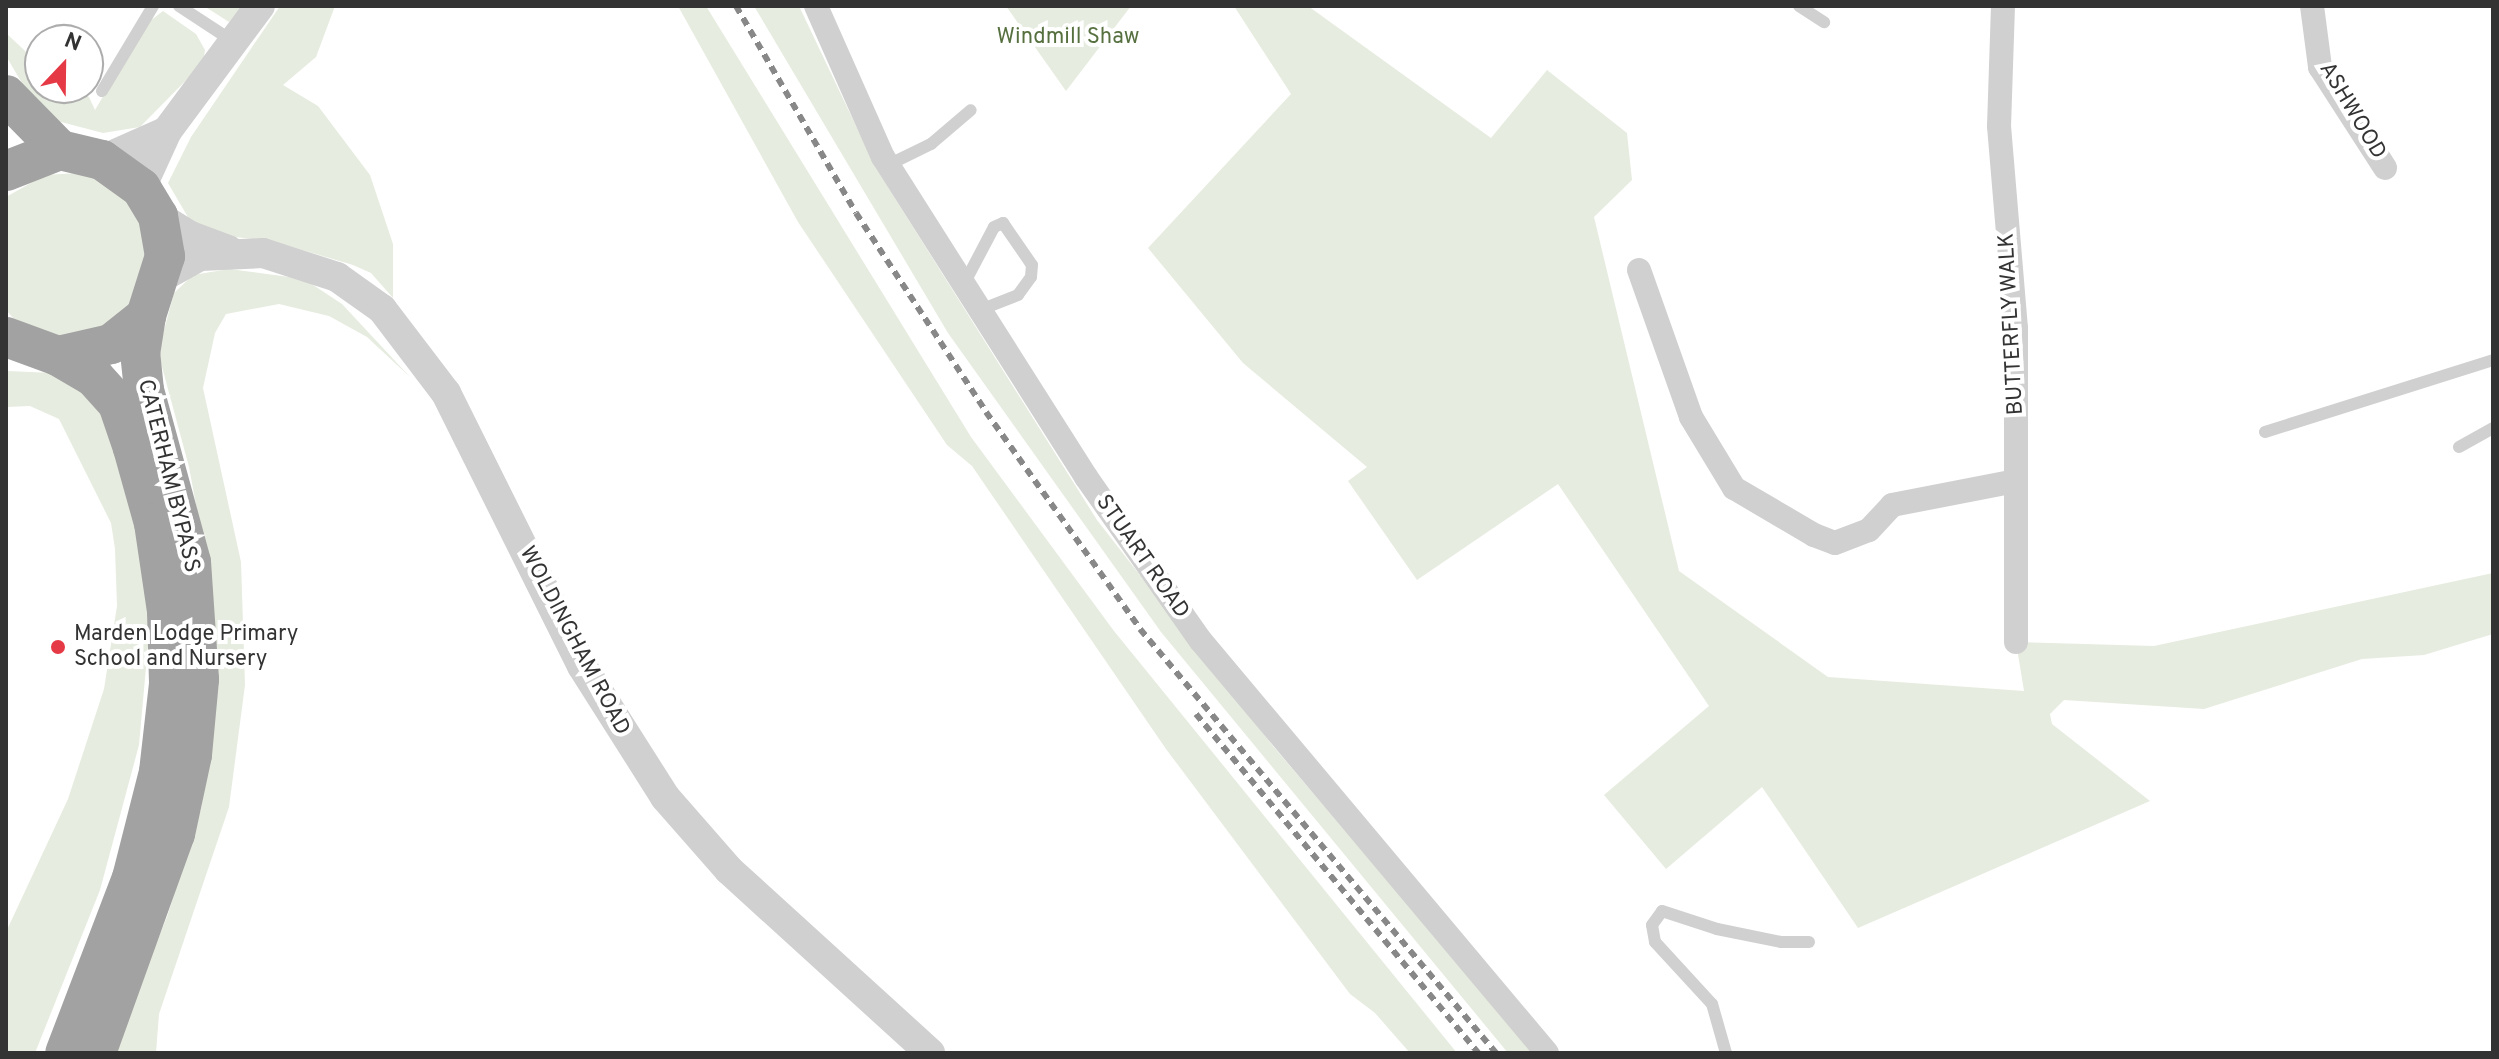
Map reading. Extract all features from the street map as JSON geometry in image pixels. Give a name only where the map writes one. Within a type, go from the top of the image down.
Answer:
[{"type":"highway","points":[[6,95],[60,150],[102,160],[149,202],[165,256],[162,277]]},
{"type":"highway","points":[[6,171],[60,150]]},
{"type":"highway","name":"CATERHAM BYPASS","points":[[96,1053],[175,834],[192,755],[199,679],[191,562],[144,390],[140,354],[146,316],[162,277]]},
{"type":"highway","points":[[58,356],[111,344],[146,316]]},
{"type":"highway","name":"CATERHAM BYPASS","points":[[6,337],[58,356],[94,377],[118,404],[154,523],[167,611],[169,684],[159,772],[136,864],[65,1053]]},
{"type":"street","points":[[149,202],[167,131],[260,6]]},
{"type":"street","name":"STUART ROAD","points":[[816,6],[888,165],[1086,477],[1201,641],[1547,1053]]},
{"type":"street","name":"BUTTERFLY WALK","points":[[2003,6],[1999,126],[2016,328],[2016,642]]},
{"type":"street","name":"ASHWOOD","points":[[2312,6],[2320,67],[2385,168]]},
{"type":"street","points":[[102,160],[167,131]]},
{"type":"street","name":"WOLDINGHAM ROAD","points":[[149,202],[188,235],[230,251],[299,260],[337,277],[382,309],[446,393],[582,666],[665,797],[729,870],[930,1053]]},
{"type":"street","name":"WOLDINGHAM ROAD","points":[[162,277],[200,256],[230,251]]},
{"type":"street","points":[[1639,270],[1691,417],[1734,488],[1814,535],[1835,543],[1869,530],[1892,505],[2016,481]]},
{"type":"lane","points":[[104,88],[153,6]]},
{"type":"lane","points":[[179,6],[234,42]]},
{"type":"lane","points":[[1799,6],[1824,22]]},
{"type":"lane","points":[[888,165],[931,144],[971,110]]},
{"type":"lane","points":[[964,284],[994,227],[1003,223],[1032,265],[1031,277],[1018,295],[980,310]]},
{"type":"lane","points":[[2265,432],[2493,360]]},
{"type":"lane","points":[[2459,447],[2493,428]]},
{"type":"lane","points":[[1726,1053],[1712,1004],[1655,942],[1652,925],[1662,911],[1717,929],[1809,942]]},
{"type":"green space","points":[[204,6],[242,6],[229,22]]},
{"type":"green space","points":[[280,6],[335,6],[316,57],[283,85],[318,106],[370,175],[393,244],[393,298],[371,273],[353,265],[272,241],[215,235],[189,219],[168,183],[191,137]]},
{"type":"green space","points":[[678,6],[706,6],[971,437],[1114,631],[1457,1053],[1410,1053],[1375,1013],[1350,994],[1166,749],[972,466],[947,445],[798,222]]},
{"type":"green space","points":[[754,6],[799,6],[876,168],[1097,520],[1273,746],[1534,1053],[1508,1053],[1161,632],[948,333]]},
{"type":"green space","name":"Windmill Shaw","points":[[1006,6],[1131,6],[1066,91]]},
{"type":"green space","points":[[1234,6],[1308,6],[1491,138],[1547,70],[1627,133],[1632,180],[1594,217],[1679,571],[1828,677],[2024,691],[2016,642],[2154,646],[2493,573],[2493,634],[2424,655],[2362,659],[2204,709],[2064,700],[2050,714],[2052,724],[2150,801],[1858,928],[1762,787],[1666,869],[1604,795],[1709,706],[1558,484],[1417,580],[1348,481],[1367,467],[1243,363],[1148,248],[1291,94]]},
{"type":"green space","points":[[163,11],[196,34],[205,50],[203,63],[140,127],[103,133],[42,117],[34,104],[92,104],[95,110],[99,104],[104,104],[104,95],[146,24]]},
{"type":"green space","points":[[6,33],[24,50],[24,86],[6,56]]},
{"type":"green space","points":[[79,173],[99,177],[129,197],[152,244],[131,315],[67,341],[13,318],[6,310],[6,197],[45,175]]},
{"type":"green space","points":[[229,269],[304,279],[342,304],[410,377],[367,337],[329,316],[279,304],[226,314],[215,333],[203,388],[241,562],[245,685],[229,807],[159,1014],[156,1053],[111,1053],[167,917],[201,809],[216,706],[213,596],[189,467],[158,352],[174,293],[193,275]]},
{"type":"green space","points":[[8,371],[54,373],[90,389],[111,427],[138,535],[150,623],[139,745],[100,890],[35,1053],[6,1053],[6,932],[68,799],[104,689],[117,606],[115,549],[111,523],[59,419],[30,406],[6,407]]},
{"type":"railway","points":[[736,6],[856,213],[986,412],[1140,629],[1496,1053]]},
{"type":"railway","points":[[1196,714],[1478,1053]]},
{"type":"place","name":"Marden Lodge Primary School and Nursery","points":[[58,647]]}]
